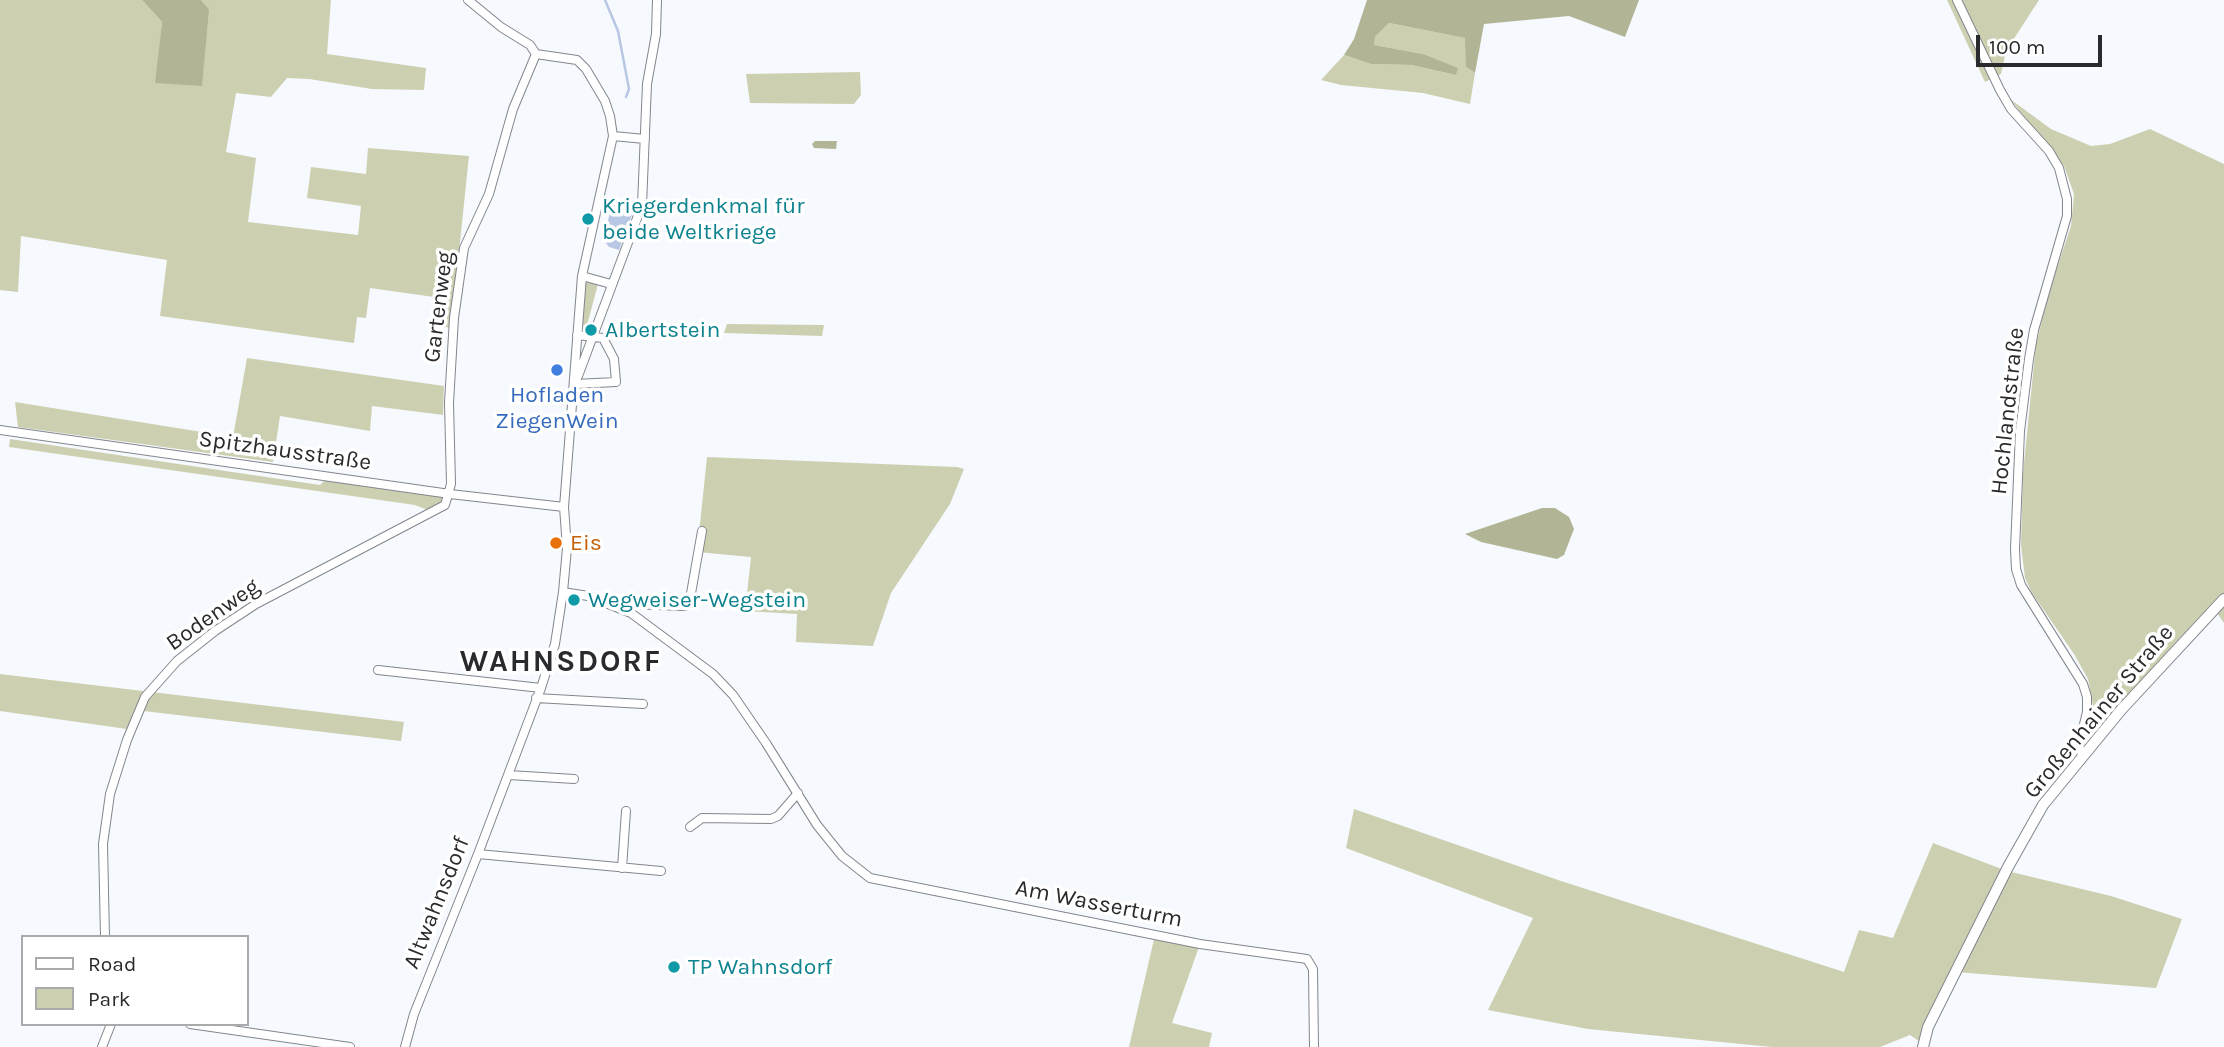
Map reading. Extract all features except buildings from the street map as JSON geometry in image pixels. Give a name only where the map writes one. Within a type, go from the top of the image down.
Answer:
[{"type":"street","points":[[468,0],[500,27],[530,45],[536,54],[577,60],[586,69],[604,101],[613,136],[645,139]]},
{"type":"street","points":[[648,0],[656,3]]},
{"type":"street","name":"Hochlandstraße","points":[[1957,0],[2000,90],[2011,109],[2049,151],[2059,168],[2066,192],[2067,216],[2031,349],[2020,431],[2015,548],[2016,569],[2021,585],[2083,684],[2087,697],[2087,712],[2079,745],[2082,756]]},
{"type":"street","name":"Altwahnsdorf","points":[[575,384],[642,205],[647,84],[656,34],[656,3]]},
{"type":"street","name":"Gartenweg","points":[[450,495],[449,403],[454,318],[464,248],[489,194],[513,109],[536,54]]},
{"type":"street","name":"Altwahnsdorf","points":[[405,1047],[414,1014],[509,775],[555,644],[567,548],[564,507],[582,276],[613,136]]},
{"type":"street","points":[[582,276],[611,284]]},
{"type":"street","points":[[575,384],[616,382],[614,359],[603,338],[577,335]]},
{"type":"street","name":"Spitzhausstraße","points":[[0,430],[450,495],[564,507]]},
{"type":"street","name":"Bodenweg","points":[[105,935],[103,844],[110,794],[127,740],[145,697],[177,661],[215,631],[256,604],[321,568],[445,505],[450,495]]},
{"type":"street","points":[[617,606],[685,606],[690,599],[702,531]]},
{"type":"street","points":[[563,592],[588,596],[617,606],[713,674],[733,695],[798,793],[778,816],[771,819],[700,814],[690,828]]},
{"type":"street","name":"Großenhainer Straße","points":[[1923,1047],[1928,1027],[2043,805],[2143,685],[2224,599]]},
{"type":"street","points":[[378,670],[541,688]]},
{"type":"street","points":[[537,698],[643,704]]},
{"type":"street","points":[[509,775],[574,779]]},
{"type":"street","name":"Am Wasserturm","points":[[798,793],[817,825],[842,856],[870,878],[1200,944],[1307,959],[1313,969],[1314,1047]]},
{"type":"street","points":[[622,868],[626,811]]},
{"type":"street","points":[[478,854],[660,871]]},
{"type":"street","points":[[102,1047],[110,1026]]},
{"type":"street","points":[[204,1026],[350,1047]]},
{"type":"green space","points":[[0,0],[142,0],[162,22],[156,83],[209,9],[201,0],[331,0],[327,54],[426,68],[424,90],[372,89],[287,78],[271,97],[236,93],[226,152],[256,158],[248,222],[358,235],[361,206],[307,198],[311,167],[366,174],[368,148],[469,156],[451,328],[431,324],[434,297],[370,288],[366,318],[357,317],[354,343],[160,316],[167,260],[21,236],[18,292],[0,290]]},
{"type":"green space","points":[[142,0],[201,0],[209,9],[202,86],[155,83],[162,22]]},
{"type":"green space","points":[[1367,0],[1639,0],[1625,37],[1569,16],[1484,24],[1475,73],[1466,67],[1465,38],[1389,23],[1375,37],[1374,45],[1423,54],[1458,68],[1456,75],[1411,65],[1371,64],[1344,55],[1354,39]]},
{"type":"green space","points":[[1947,0],[2039,0],[2006,51],[2001,74],[1985,82]]},
{"type":"green space","points":[[1389,23],[1466,38],[1466,67],[1475,73],[1470,104],[1423,93],[1341,85],[1321,80],[1344,55],[1371,64],[1411,65],[1456,75],[1423,54],[1373,45],[1375,37]]},
{"type":"green space","points":[[860,72],[861,95],[854,104],[750,103],[746,74]]},
{"type":"green space","points":[[2010,99],[2051,129],[2091,146],[2110,144],[2150,129],[2224,164],[2224,623],[2215,610],[2088,737],[2093,705],[2088,679],[2032,593],[2025,578],[2021,545],[2023,473],[2036,344],[2050,289],[2071,226],[2074,194],[2064,166]]},
{"type":"green space","points":[[815,141],[837,141],[836,149],[814,148],[812,144]]},
{"type":"green space","points":[[584,282],[598,284],[587,325],[580,325]]},
{"type":"green space","points":[[727,324],[824,325],[822,336],[724,333]]},
{"type":"green space","points":[[247,358],[444,386],[443,415],[372,406],[370,431],[280,416],[273,462],[18,427],[15,402],[233,437]]},
{"type":"green space","points":[[10,439],[320,485],[325,480],[441,496],[444,499],[443,503],[428,510],[415,505],[9,447]]},
{"type":"green space","points":[[707,457],[964,469],[950,504],[891,593],[873,646],[796,642],[797,614],[745,611],[751,557],[697,552]]},
{"type":"green space","points":[[1542,508],[1555,508],[1569,517],[1574,529],[1564,555],[1557,559],[1481,542],[1465,534]]},
{"type":"green space","points":[[0,674],[404,722],[401,741],[143,711],[134,730],[0,711]]},
{"type":"green space","points":[[1354,809],[1561,881],[1844,972],[1859,930],[1893,938],[1933,843],[2007,871],[2111,896],[2182,919],[2156,988],[1956,972],[1923,1044],[1910,1035],[1880,1047],[1772,1047],[1588,1029],[1488,1010],[1533,918],[1346,848]]},
{"type":"green space","points":[[1155,935],[1200,944],[1172,1023],[1212,1033],[1209,1047],[1129,1047]]},
{"type":"water","points":[[612,205],[635,207],[619,250],[609,247],[603,239]]},
{"type":"waterway","points":[[605,0],[618,31],[629,89],[626,97]]},
{"type":"place","name":"Kriegerdenkmal für beide Weltkriege","points":[[588,219]]},
{"type":"place","name":"Albertstein","points":[[591,330]]},
{"type":"place","name":"Hofladen ZiegenWein","points":[[557,370]]},
{"type":"place","name":"Eis","points":[[556,543]]},
{"type":"place","name":"Wegweiser-Wegstein","points":[[574,600]]},
{"type":"place","name":"TP Wahnsdorf","points":[[674,967]]},
{"type":"district","name":"WAHNSDORF","points":[[561,662]]}]
